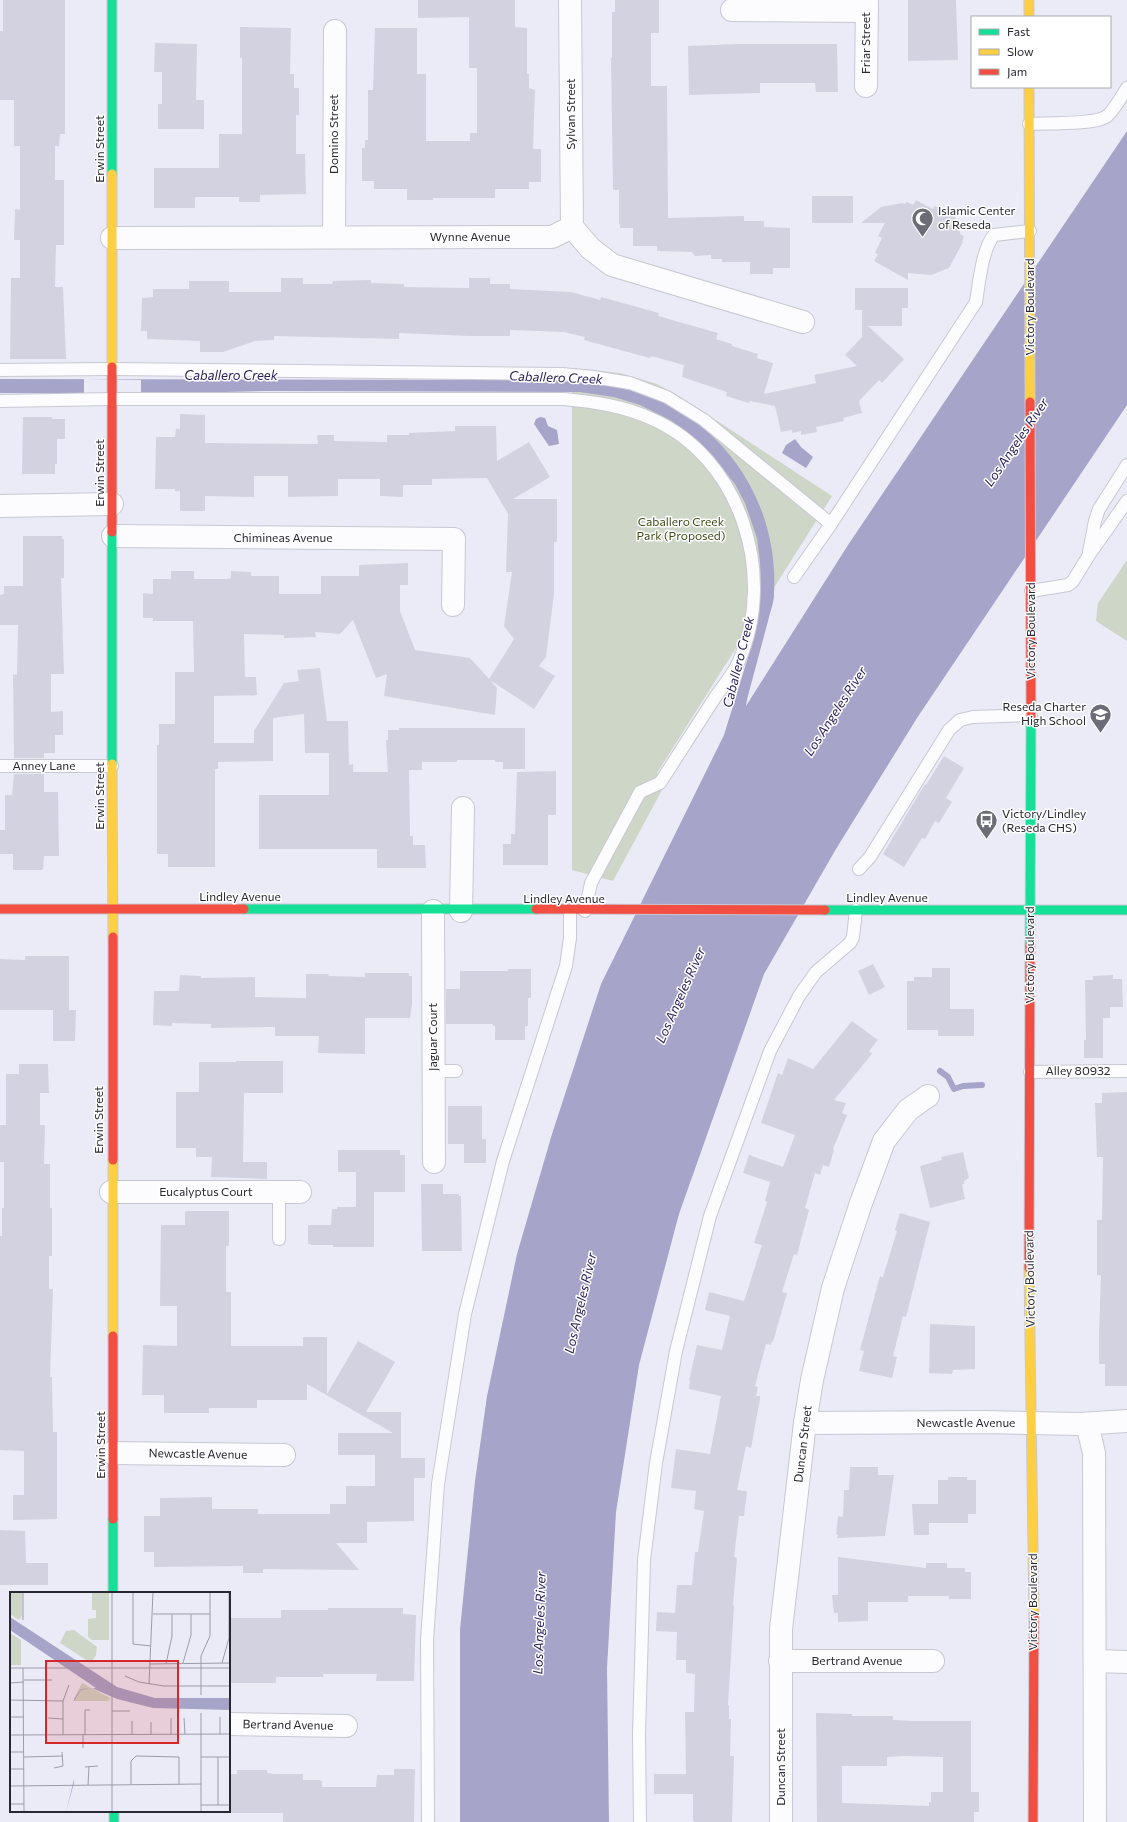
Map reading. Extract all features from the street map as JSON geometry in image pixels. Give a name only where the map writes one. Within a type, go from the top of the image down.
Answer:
[{"type":"main road","name":"Erwin Street","points":[[112,0],[113,1592]]},
{"type":"main road","points":[[1029,0],[1029,16]]},
{"type":"main road","name":"Victory Boulevard","points":[[1029,88],[1031,591],[1029,1258],[1032,1423],[1033,1822]]},
{"type":"main road","name":"Lindley Avenue","points":[[0,909],[433,911],[1127,910]]},
{"type":"street","name":"Sylvan Street","points":[[570,0],[572,227]]},
{"type":"street","points":[[732,10],[866,6]]},
{"type":"street","name":"Friar Street","points":[[866,6],[866,86]]},
{"type":"street","name":"Domino Street","points":[[334,237],[335,31]]},
{"type":"street","name":"Wynne Avenue","points":[[112,238],[552,237],[572,227]]},
{"type":"street","points":[[572,227],[590,248],[612,265],[803,322]]},
{"type":"street","points":[[0,506],[112,504]]},
{"type":"street","name":"Chimineas Avenue","points":[[113,536],[454,539],[453,605]]},
{"type":"street","points":[[461,911],[462,808]]},
{"type":"street","name":"Jaguar Court","points":[[433,911],[434,1162]]},
{"type":"street","name":"Duncan Street","points":[[781,1822],[781,1629],[805,1423],[812,1380],[833,1288],[884,1141],[908,1110],[928,1096]]},
{"type":"street","name":"Eucalyptus Court","points":[[112,1192],[300,1192]]},
{"type":"street","name":"Newcastle Avenue","points":[[805,1423],[985,1422],[1087,1424],[1127,1421]]},
{"type":"street","points":[[1087,1424],[1094,1453],[1095,1822]]},
{"type":"street","name":"Newcastle Avenue","points":[[112,1453],[284,1455]]},
{"type":"street","name":"Bertrand Avenue","points":[[780,1661],[933,1661]]},
{"type":"street","points":[[1095,1662],[1127,1662]]},
{"type":"street","name":"Bertrand Avenue","points":[[230,1724],[346,1726]]},
{"type":"lane","points":[[1029,124],[1069,123],[1101,119],[1111,111],[1127,88]]},
{"type":"lane","points":[[794,577],[831,524],[976,302],[982,268],[990,240],[994,235],[1030,231]]},
{"type":"lane","points":[[0,370],[112,375],[562,374],[594,377],[630,383],[667,397],[704,420],[831,524]]},
{"type":"lane","points":[[0,401],[112,396],[564,399],[622,407],[653,419],[685,439],[711,462],[728,486],[742,517],[752,557],[754,596],[747,640],[739,663],[660,783],[640,792],[591,883],[588,911]]},
{"type":"lane","points":[[1089,555],[1095,521],[1099,509],[1127,465]]},
{"type":"lane","points":[[1031,591],[1068,585],[1073,581],[1089,555],[1127,501]]},
{"type":"lane","points":[[859,869],[870,857],[949,730],[960,720],[973,717],[1031,715]]},
{"type":"lane","name":"Anney Lane","points":[[0,766],[112,766]]},
{"type":"lane","points":[[640,1822],[639,1734],[644,1560],[656,1463],[676,1351],[710,1216],[770,1051],[799,996],[816,972],[850,943],[853,938],[851,910]]},
{"type":"lane","points":[[428,1822],[427,1640],[438,1484],[465,1314],[503,1161],[566,966],[570,938],[570,911]]},
{"type":"lane","points":[[434,1071],[456,1071]]},
{"type":"lane","name":"Alley 80932","points":[[1030,1072],[1127,1071]]},
{"type":"lane","points":[[279,1192],[279,1239]]},
{"type":"green space","name":"Caballero Creek Park (Proposed)","points":[[572,368],[620,373],[657,384],[682,398],[832,496],[657,773],[662,790],[613,881],[572,870]]},
{"type":"green space","points":[[1127,560],[1127,641],[1096,621],[1098,603]]},
{"type":"water","name":"Los Angeles River","points":[[1127,131],[1127,405],[917,718],[836,849],[764,974],[679,1214],[639,1365],[616,1512],[607,1668],[609,1822],[460,1822],[460,1629],[475,1481],[487,1396],[517,1254],[552,1134],[601,984],[724,735],[758,620],[761,587],[757,538],[745,503],[735,484],[713,457],[688,433],[670,420],[640,405],[614,397],[580,392],[266,391],[141,394],[0,393],[0,379],[553,380],[599,384],[645,395],[675,409],[701,427],[724,448],[743,473],[758,501],[768,530],[773,562],[774,597],[746,706],[848,545]]},
{"type":"water","points":[[540,417],[545,418],[548,426],[557,430],[559,444],[549,446],[534,424],[536,419]]},
{"type":"water","points":[[795,439],[801,447],[813,457],[806,468],[782,453],[786,445]]},
{"type":"pier","points":[[84,379],[141,380],[141,394],[84,393]]},
{"type":"building","points":[[3,0],[65,0],[65,134],[60,134],[59,146],[55,146],[55,180],[64,180],[64,245],[56,245],[55,287],[63,287],[66,359],[10,359],[11,278],[20,278],[20,240],[14,240],[15,209],[20,210],[20,146],[14,146],[14,100],[0,100],[0,31],[3,31]]},
{"type":"building","points":[[418,0],[515,0],[515,27],[527,28],[527,74],[529,74],[529,88],[535,90],[533,149],[541,149],[541,182],[529,182],[529,189],[495,189],[495,198],[433,198],[433,200],[407,200],[407,189],[374,189],[374,181],[362,181],[362,148],[365,148],[365,140],[368,140],[368,90],[373,90],[375,28],[417,28],[417,74],[426,74],[426,141],[470,141],[470,133],[477,133],[477,68],[469,68],[469,17],[418,18]]},
{"type":"building","points":[[615,0],[659,0],[659,33],[651,33],[651,86],[667,86],[668,218],[744,216],[744,221],[764,221],[764,227],[790,228],[790,268],[773,268],[773,274],[750,274],[750,262],[722,262],[722,259],[711,259],[711,255],[695,256],[692,252],[657,251],[657,246],[633,246],[633,228],[620,228],[619,190],[613,190],[611,58],[612,12],[615,12]]},
{"type":"building","points":[[908,0],[956,0],[958,60],[908,61]]},
{"type":"building","points":[[240,27],[291,28],[290,74],[294,74],[294,88],[299,88],[299,115],[296,115],[296,154],[305,154],[306,194],[260,195],[260,202],[239,202],[239,197],[195,197],[195,208],[154,208],[154,168],[219,168],[219,134],[242,134],[242,58],[240,58]]},
{"type":"building","points":[[155,43],[197,44],[196,100],[204,100],[204,129],[158,129],[158,104],[162,104],[162,72],[154,72]]},
{"type":"building","points":[[738,44],[837,44],[838,92],[816,92],[815,83],[760,83],[760,93],[689,95],[688,46]]},
{"type":"building","points":[[812,196],[853,196],[853,223],[812,223]]},
{"type":"building","name":"Islamic Center of Reseda","points":[[916,200],[933,209],[935,206],[954,216],[959,224],[960,234],[964,236],[963,242],[949,268],[931,275],[908,273],[908,280],[874,261],[878,254],[875,253],[882,238],[878,236],[885,223],[861,223],[881,207],[902,203],[905,204],[907,202],[913,205]]},
{"type":"building","points":[[281,278],[303,278],[303,284],[332,284],[333,281],[371,280],[371,283],[404,284],[404,287],[469,288],[469,278],[490,278],[490,284],[510,284],[510,289],[571,292],[600,300],[601,297],[659,313],[658,316],[718,333],[716,339],[732,344],[732,346],[758,354],[757,358],[773,363],[764,394],[816,383],[814,375],[857,366],[845,355],[862,337],[862,310],[855,310],[855,288],[908,288],[908,308],[902,308],[902,326],[868,326],[904,359],[882,383],[879,380],[859,401],[862,413],[843,418],[844,421],[816,427],[817,432],[801,435],[801,431],[792,433],[792,430],[781,432],[775,406],[750,401],[749,403],[726,396],[727,392],[682,377],[684,365],[613,348],[584,340],[585,337],[564,332],[510,330],[510,336],[399,333],[399,339],[274,336],[274,340],[255,341],[223,352],[200,352],[200,341],[147,339],[147,331],[141,331],[142,298],[153,297],[153,289],[189,289],[189,281],[229,281],[229,292],[281,292]]},
{"type":"building","points":[[180,414],[205,415],[205,443],[318,444],[317,435],[334,435],[334,441],[387,442],[387,435],[409,435],[409,433],[455,431],[455,426],[496,426],[497,461],[529,442],[550,477],[513,499],[557,499],[557,542],[554,542],[554,594],[546,657],[539,666],[555,676],[534,709],[490,680],[497,688],[495,715],[384,696],[387,674],[376,678],[353,620],[340,634],[315,632],[316,637],[284,638],[284,635],[244,634],[245,677],[256,677],[257,695],[214,696],[214,743],[254,743],[254,731],[284,683],[299,681],[297,670],[320,668],[327,721],[348,721],[349,765],[353,764],[353,772],[388,772],[386,740],[388,740],[388,730],[399,730],[399,728],[525,728],[525,769],[503,769],[503,762],[495,762],[495,760],[457,760],[457,762],[422,762],[422,770],[409,770],[410,836],[413,836],[413,845],[425,845],[426,868],[377,868],[377,849],[259,849],[259,795],[329,795],[329,753],[305,753],[304,714],[273,718],[273,761],[218,762],[218,769],[215,769],[215,867],[168,867],[168,854],[157,854],[157,745],[159,745],[159,724],[175,724],[175,672],[194,672],[193,621],[153,621],[153,618],[143,618],[143,593],[153,594],[153,579],[171,579],[171,571],[194,571],[194,579],[229,579],[231,578],[231,571],[251,572],[251,576],[279,576],[279,594],[321,594],[321,576],[359,576],[359,565],[408,563],[408,585],[400,585],[400,611],[415,650],[470,658],[489,679],[514,639],[504,626],[512,572],[506,572],[508,514],[487,478],[432,479],[432,485],[403,485],[403,497],[380,496],[380,479],[338,479],[338,496],[288,497],[288,476],[254,476],[254,497],[205,496],[205,511],[180,511],[180,491],[175,491],[175,489],[155,489],[156,437],[175,437],[176,429],[180,429]]},
{"type":"building","points":[[23,417],[52,417],[52,419],[65,419],[65,439],[57,439],[57,464],[55,464],[55,474],[22,474]]},
{"type":"building","points":[[23,536],[62,536],[62,539],[64,539],[64,578],[61,578],[64,674],[51,674],[51,712],[63,711],[63,735],[55,735],[55,753],[44,753],[44,758],[14,758],[13,674],[17,675],[18,625],[0,625],[0,595],[4,594],[4,586],[23,586]]},
{"type":"building","points":[[944,756],[964,768],[946,798],[952,802],[939,823],[935,821],[925,839],[922,838],[904,867],[883,854],[925,784],[926,785]]},
{"type":"building","points":[[556,771],[556,815],[548,815],[548,865],[503,865],[503,844],[511,844],[511,834],[515,834],[517,772]]},
{"type":"building","points":[[14,774],[44,774],[44,792],[58,792],[59,856],[44,856],[43,870],[13,870],[13,854],[0,854],[0,830],[5,830],[5,795],[12,795]]},
{"type":"building","points":[[25,956],[69,956],[69,1010],[76,1010],[75,1041],[53,1041],[53,1010],[0,1010],[0,959],[25,960]]},
{"type":"building","points":[[873,964],[885,987],[869,995],[858,971]]},
{"type":"building","points":[[932,968],[950,968],[950,1009],[974,1009],[974,1036],[938,1036],[938,1030],[907,1030],[907,981],[914,981],[914,977],[932,977]]},
{"type":"building","points":[[508,969],[531,969],[531,998],[528,998],[528,1026],[525,1026],[525,1040],[495,1040],[495,1026],[493,1026],[493,1024],[446,1024],[446,989],[460,989],[460,971],[508,971]]},
{"type":"building","points":[[365,973],[409,973],[409,976],[412,976],[412,1004],[410,1018],[365,1018],[365,1054],[318,1053],[319,1036],[275,1036],[275,1027],[211,1028],[211,1024],[172,1023],[172,1026],[153,1025],[154,991],[179,991],[180,975],[201,976],[201,978],[255,977],[255,997],[306,998],[306,974],[365,977]]},
{"type":"building","points":[[1113,975],[1113,979],[1122,979],[1123,1007],[1110,1007],[1110,1018],[1103,1018],[1103,1058],[1084,1058],[1084,1040],[1086,1040],[1085,980],[1093,980],[1093,976]]},
{"type":"building","points":[[852,1021],[878,1040],[869,1051],[872,1054],[834,1100],[846,1103],[842,1113],[847,1115],[833,1149],[829,1167],[823,1165],[820,1175],[815,1173],[805,1208],[809,1210],[797,1255],[794,1254],[782,1292],[787,1293],[773,1342],[772,1341],[771,1345],[766,1344],[755,1386],[758,1387],[756,1396],[760,1396],[760,1399],[751,1448],[746,1446],[737,1490],[747,1491],[744,1516],[739,1516],[734,1557],[737,1558],[728,1705],[729,1719],[731,1719],[730,1756],[734,1756],[732,1822],[695,1822],[693,1821],[693,1794],[654,1794],[654,1774],[686,1774],[685,1712],[694,1712],[695,1674],[686,1673],[686,1660],[676,1660],[677,1632],[656,1631],[657,1612],[675,1613],[677,1585],[692,1585],[695,1552],[698,1552],[704,1511],[694,1509],[696,1491],[671,1488],[676,1449],[710,1454],[721,1396],[689,1389],[689,1381],[697,1345],[722,1350],[730,1316],[705,1310],[709,1292],[744,1301],[762,1245],[754,1243],[767,1202],[765,1201],[770,1182],[743,1173],[749,1155],[783,1167],[795,1135],[761,1123],[778,1073],[782,1075],[788,1058],[813,1069]]},
{"type":"building","points":[[283,1061],[283,1093],[244,1093],[243,1162],[267,1162],[267,1179],[211,1177],[212,1157],[196,1157],[196,1148],[176,1148],[176,1092],[199,1092],[199,1062]]},
{"type":"building","points":[[19,1064],[48,1064],[49,1093],[40,1093],[40,1125],[45,1125],[44,1164],[50,1164],[50,1208],[52,1208],[52,1256],[49,1256],[49,1289],[53,1289],[50,1377],[52,1377],[53,1432],[57,1432],[57,1519],[13,1520],[13,1495],[24,1495],[24,1451],[0,1450],[0,1236],[2,1236],[2,1208],[4,1208],[4,1162],[0,1162],[0,1125],[6,1125],[6,1074],[19,1074]]},
{"type":"building","points":[[1127,1092],[1127,1386],[1105,1386],[1105,1364],[1099,1364],[1101,1275],[1097,1275],[1097,1220],[1102,1220],[1103,1157],[1097,1157],[1095,1103],[1102,1103],[1102,1093]]},
{"type":"building","points":[[448,1106],[482,1106],[482,1139],[486,1139],[486,1163],[464,1163],[464,1144],[448,1144]]},
{"type":"building","points":[[338,1150],[400,1150],[400,1155],[405,1155],[405,1192],[374,1192],[374,1247],[333,1247],[333,1245],[308,1244],[308,1225],[331,1225],[332,1209],[337,1209],[337,1207],[356,1207],[356,1172],[338,1172]]},
{"type":"building","points":[[963,1152],[969,1178],[964,1181],[964,1184],[962,1184],[965,1199],[930,1208],[920,1166],[942,1160],[941,1157]]},
{"type":"building","points":[[421,1184],[443,1184],[443,1194],[459,1194],[459,1196],[461,1196],[462,1251],[422,1251]]},
{"type":"building","points":[[229,1211],[229,1246],[226,1246],[226,1292],[231,1292],[231,1346],[303,1346],[303,1337],[327,1337],[327,1394],[358,1341],[395,1362],[366,1412],[401,1412],[401,1458],[425,1458],[425,1478],[414,1478],[414,1521],[367,1522],[367,1543],[336,1543],[359,1570],[263,1569],[263,1573],[243,1573],[243,1566],[154,1567],[154,1552],[144,1552],[144,1516],[160,1516],[160,1498],[212,1497],[212,1509],[258,1509],[258,1514],[330,1514],[330,1504],[346,1504],[346,1486],[375,1486],[375,1455],[338,1455],[338,1433],[393,1433],[307,1384],[307,1400],[257,1400],[257,1408],[209,1408],[209,1413],[164,1413],[164,1395],[142,1395],[143,1345],[177,1346],[177,1306],[160,1306],[161,1225],[185,1225],[185,1212]]},
{"type":"building","points":[[900,1213],[930,1222],[906,1317],[903,1316],[893,1356],[897,1357],[892,1378],[859,1371],[864,1351],[860,1350],[880,1276],[883,1277],[897,1231],[895,1230]]},
{"type":"building","points":[[930,1324],[975,1326],[975,1369],[953,1370],[952,1374],[929,1373]]},
{"type":"building","points":[[850,1467],[878,1467],[878,1475],[894,1475],[885,1536],[837,1538],[838,1516],[843,1517],[844,1490],[849,1490]]},
{"type":"building","points":[[948,1477],[967,1477],[967,1480],[976,1480],[976,1514],[968,1514],[968,1523],[929,1523],[929,1535],[914,1535],[912,1504],[938,1504],[938,1480],[948,1480]]},
{"type":"building","points":[[0,1530],[25,1531],[26,1563],[48,1563],[48,1585],[0,1585]]},
{"type":"building","points":[[838,1557],[926,1568],[926,1563],[947,1563],[947,1568],[965,1568],[965,1572],[971,1572],[971,1599],[949,1599],[949,1596],[908,1596],[908,1602],[868,1602],[868,1621],[838,1622],[838,1613],[834,1613],[832,1595],[838,1595]]},
{"type":"building","points":[[328,1608],[403,1608],[403,1614],[416,1615],[414,1681],[376,1681],[377,1674],[323,1674],[323,1677],[276,1677],[276,1683],[230,1683],[230,1618],[281,1618],[281,1610],[328,1610]]},
{"type":"building","points":[[816,1713],[852,1714],[852,1716],[893,1716],[893,1720],[971,1721],[971,1792],[979,1792],[979,1812],[974,1812],[974,1822],[817,1822]],"holes":[[[887,1757],[943,1757],[943,1792],[931,1792],[931,1802],[929,1802],[929,1806],[842,1803],[842,1766],[887,1766]]]},
{"type":"building","points":[[394,1769],[415,1769],[414,1822],[283,1822],[283,1813],[229,1813],[230,1774],[237,1774],[237,1770],[267,1770],[267,1773],[274,1774],[303,1774],[303,1780],[320,1780],[322,1782],[322,1787],[376,1787],[377,1775],[394,1775]]},
{"type":"waterway","points":[[940,1071],[948,1077],[954,1089],[963,1086],[982,1085]]},
{"type":"traffic: fast","points":[[112,0],[112,174]]},
{"type":"traffic: fast","points":[[112,532],[112,764]]},
{"type":"traffic: fast","points":[[1030,946],[1031,717]]},
{"type":"traffic: fast","points":[[244,909],[536,909]]},
{"type":"traffic: fast","points":[[825,910],[1127,910]]},
{"type":"traffic: fast","points":[[113,1519],[113,1592]]},
{"type":"traffic: fast","points":[[114,1812],[114,1822]]},
{"type":"traffic: slow","points":[[1029,0],[1029,16]]},
{"type":"traffic: slow","points":[[1029,88],[1030,402]]},
{"type":"traffic: slow","points":[[112,174],[112,367]]},
{"type":"traffic: slow","points":[[112,764],[113,937]]},
{"type":"traffic: slow","points":[[113,1160],[113,1336]]},
{"type":"traffic: slow","points":[[1029,1268],[1034,1616]]},
{"type":"traffic: jam","points":[[112,367],[112,532]]},
{"type":"traffic: jam","points":[[1030,402],[1031,717]]},
{"type":"traffic: jam","points":[[0,909],[244,909]]},
{"type":"traffic: jam","points":[[536,909],[825,910]]},
{"type":"traffic: jam","points":[[113,937],[113,1160]]},
{"type":"traffic: jam","points":[[1029,1268],[1030,946]]},
{"type":"traffic: jam","points":[[113,1336],[113,1519]]},
{"type":"traffic: jam","points":[[1033,1822],[1034,1616]]},
{"type":"place","name":"Islamic Center of Reseda","points":[[923,238]]},
{"type":"place","name":"Reseda Charter High School","points":[[1101,734]]},
{"type":"place","name":"Victory/Lindley (Reseda CHS)","points":[[987,840]]},
{"type":"water label","name":"Caballero Creek","points":[[231,375]]},
{"type":"water label","name":"Caballero Creek","points":[[556,377]]},
{"type":"water label","name":"Caballero Creek","points":[[738,662]]}]
